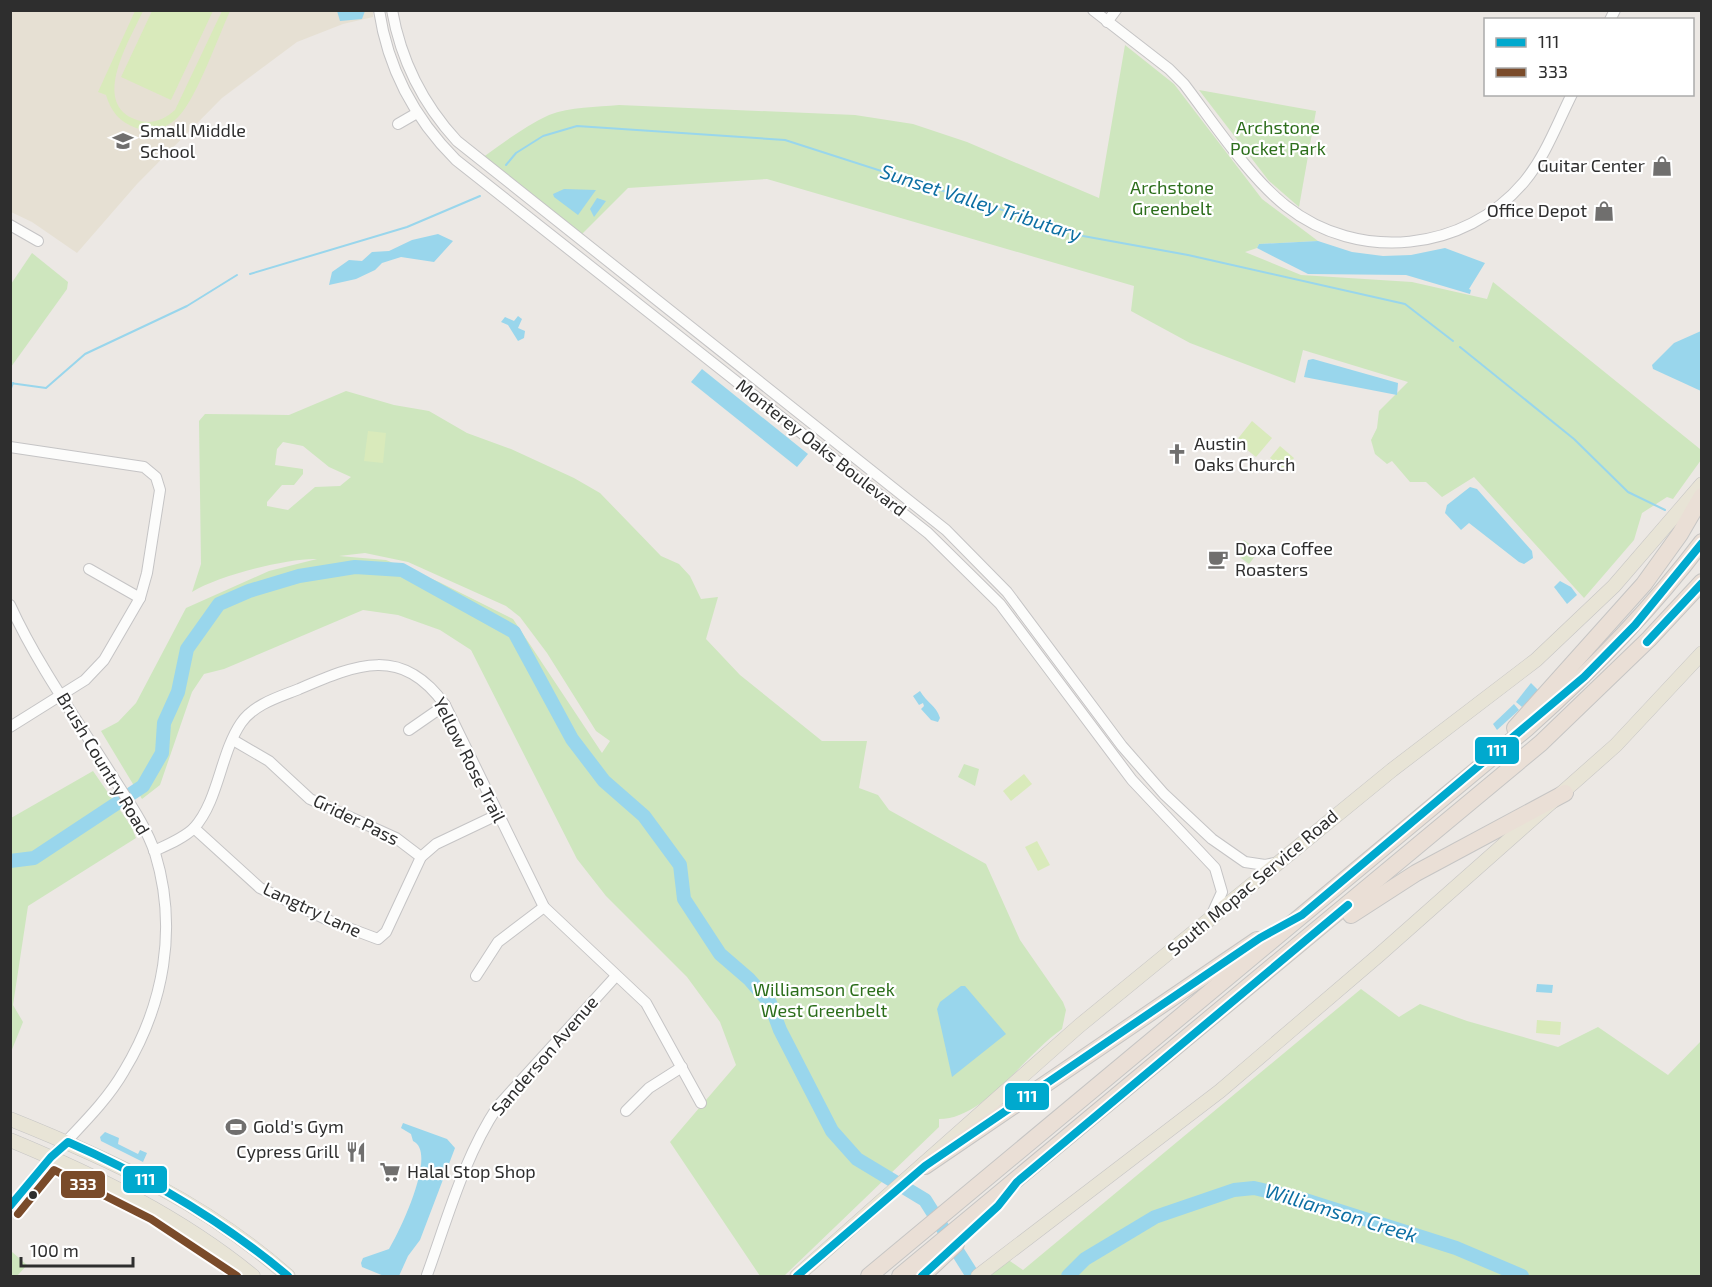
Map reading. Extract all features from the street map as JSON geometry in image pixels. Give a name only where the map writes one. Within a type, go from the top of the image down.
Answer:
[{"type":"highway","points":[[1501,747],[1529,711],[1644,584],[1680,534],[1701,496]]},
{"type":"highway","points":[[869,1276],[1584,677],[1635,626],[1701,542]]},
{"type":"highway","points":[[900,1276],[919,1273],[1017,1182],[1541,743],[1612,676],[1701,582]]},
{"type":"highway","points":[[1306,940],[1343,921],[1416,873],[1565,793]]},
{"type":"highway","points":[[925,1166],[1260,938],[1302,915]]},
{"type":"main road","name":"South Mopac Service Road","points":[[797,1276],[925,1166],[1024,1072],[1419,748],[1536,660],[1614,586],[1701,484]]},
{"type":"main road","points":[[978,1276],[1220,1091],[1565,793],[1647,715],[1701,653]]},
{"type":"main road","points":[[10,1119],[68,1142],[165,1190],[238,1236],[288,1276]]},
{"type":"main road","points":[[10,1140],[51,1157],[151,1206],[253,1276]]},
{"type":"street","name":"Monterey Oaks Boulevard","points":[[379,10],[390,62],[417,113],[456,160],[920,526],[973,575],[1012,620],[1132,780],[1215,868],[1222,892],[1208,921]]},
{"type":"street","name":"Monterey Oaks Boulevard","points":[[392,10],[401,50],[416,84],[435,116],[457,141],[946,530],[988,570],[1019,606],[1122,746],[1164,794],[1212,839],[1245,862],[1265,865],[1280,862]]},
{"type":"street","points":[[1093,10],[1169,69],[1184,84],[1275,198],[1318,226],[1365,241],[1403,243],[1428,240],[1466,227],[1488,214],[1516,190],[1533,170],[1571,96]]},
{"type":"street","points":[[1107,22],[1116,10]]},
{"type":"street","points":[[398,124],[417,113]]},
{"type":"street","points":[[10,225],[38,241]]},
{"type":"street","points":[[10,447],[144,467],[156,477],[160,490],[147,573],[140,598],[104,660],[85,680],[10,727]]},
{"type":"street","points":[[89,569],[140,598]]},
{"type":"street","name":"Brush Country Road","points":[[10,605],[61,696],[141,823],[154,851],[164,895],[166,933],[165,957],[158,995],[139,1044],[123,1072],[68,1142],[51,1157],[10,1207]]},
{"type":"street","name":"Yellow Rose Trail","points":[[194,828],[204,810],[240,724],[263,704],[361,666],[389,665],[422,679],[445,705],[496,815],[544,907],[646,1003],[701,1103]]},
{"type":"street","points":[[409,730],[445,705]]},
{"type":"street","name":"Grider Pass","points":[[233,740],[269,761],[310,799],[396,838],[421,857]]},
{"type":"street","name":"Langtry Lane","points":[[194,828],[260,888],[373,939],[378,939],[386,932],[421,857],[436,844],[496,815]]},
{"type":"street","points":[[154,851],[194,828]]},
{"type":"street","points":[[476,976],[498,942],[544,907]]},
{"type":"street","name":"Sanderson Avenue","points":[[427,1275],[472,1149],[485,1125],[498,1106],[616,976]]},
{"type":"street","points":[[626,1112],[649,1088],[682,1067]]},
{"type":"shaded area","name":"Small Middle School","points":[[11,11],[373,11],[373,17],[343,24],[297,42],[222,98],[137,184],[77,253],[32,222],[11,212]]},
{"type":"green space","points":[[135,11],[143,11],[123,53],[115,86],[116,100],[123,112],[137,120],[152,122],[162,119],[175,110],[222,11],[230,11],[200,82],[186,108],[170,124],[154,130],[136,128],[125,123],[113,111],[106,95],[98,92]]},
{"type":"green space","points":[[152,11],[213,11],[171,100],[121,77]]},
{"type":"green space","name":"Archstone Greenbelt","points":[[1125,45],[1174,84],[1262,199],[1318,241],[1259,244],[1257,248],[1245,252],[1301,275],[1412,282],[1487,299],[1493,282],[1700,449],[1701,460],[1673,499],[1667,497],[1642,513],[1634,540],[1584,598],[1474,477],[1442,497],[1426,482],[1410,482],[1392,461],[1387,464],[1375,454],[1371,440],[1377,428],[1379,411],[1408,382],[1303,350],[1295,383],[1190,343],[1131,311],[1134,286],[767,179],[628,188],[580,236],[482,158],[540,119],[566,110],[619,105],[855,115],[913,124],[967,142],[1099,198]]},
{"type":"green space","name":"Archstone Pocket Park","points":[[1199,90],[1316,111],[1299,207],[1269,181]]},
{"type":"green space","points":[[32,253],[68,282],[67,289],[11,367],[11,284]]},
{"type":"green space","name":"Williamson Creek West Greenbelt","points":[[346,391],[394,405],[429,411],[467,433],[511,449],[574,478],[600,493],[661,556],[679,564],[690,576],[701,599],[718,597],[706,639],[740,675],[822,741],[867,741],[859,788],[878,795],[889,810],[986,864],[1020,940],[1063,1002],[1066,1010],[1062,1029],[1004,1084],[972,1109],[956,1116],[939,1119],[939,1127],[784,1276],[760,1276],[670,1142],[736,1065],[720,1022],[687,977],[606,896],[577,859],[471,650],[440,630],[398,615],[363,610],[224,669],[204,674],[192,692],[160,785],[142,799],[101,731],[118,722],[136,703],[186,608],[269,571],[317,559],[288,561],[253,569],[218,580],[192,592],[201,564],[199,421],[205,414],[289,415]],"holes":[[[283,442],[303,446],[329,467],[351,477],[340,486],[315,487],[288,510],[267,506],[267,502],[282,485],[294,485],[303,474],[303,469],[275,465],[277,449]],[[365,553],[408,562],[506,606],[520,617],[547,653],[596,731],[610,741],[602,753],[513,619],[439,582],[386,560],[339,556]]]},
{"type":"green space","points":[[1252,421],[1272,438],[1256,457],[1236,441]]},
{"type":"green space","points":[[368,431],[386,433],[383,463],[364,461]]},
{"type":"green space","points":[[1280,446],[1294,458],[1284,470],[1270,458]]},
{"type":"green space","points":[[1244,540],[1259,551],[1249,564],[1234,553]]},
{"type":"green space","points":[[964,764],[979,769],[975,786],[958,777]]},
{"type":"green space","points":[[93,771],[131,826],[136,838],[28,906],[13,1005],[23,1022],[11,1052],[11,818]]},
{"type":"green space","points":[[1024,774],[1032,784],[1011,801],[1003,791]]},
{"type":"green space","points":[[1037,841],[1050,865],[1038,871],[1025,847]]},
{"type":"green space","points":[[1361,989],[1399,1017],[1420,1004],[1467,1021],[1558,1047],[1598,1027],[1668,1075],[1701,1041],[1701,1276],[978,1276],[1004,1257],[1023,1270]]},
{"type":"green space","points":[[1537,1020],[1561,1022],[1560,1035],[1536,1033]]},
{"type":"green space","points":[[11,1251],[27,1265],[17,1276],[11,1276]]},
{"type":"water","points":[[337,11],[365,11],[362,19],[340,21]]},
{"type":"water","points":[[564,189],[596,190],[578,215],[554,197],[553,194]]},
{"type":"water","points":[[597,198],[606,201],[594,217],[590,209]]},
{"type":"water","points":[[438,234],[453,241],[434,262],[401,257],[382,263],[375,270],[356,279],[329,285],[332,272],[349,260],[362,261],[372,252],[389,251],[412,240]]},
{"type":"water","points":[[1318,241],[1352,252],[1383,256],[1411,255],[1445,248],[1485,263],[1469,289],[1470,294],[1406,275],[1308,274],[1257,248],[1259,244]]},
{"type":"water","points":[[518,316],[522,319],[518,328],[525,331],[524,338],[518,341],[508,325],[501,322],[505,317],[514,321]]},
{"type":"water","points":[[1701,331],[1701,391],[1653,369],[1652,365],[1674,343]]},
{"type":"water","points":[[1313,359],[1398,383],[1397,395],[1304,377],[1308,360]]},
{"type":"water","points":[[702,369],[808,454],[797,467],[691,382]]},
{"type":"water","points":[[1470,487],[1477,489],[1532,551],[1533,558],[1524,564],[1519,562],[1469,523],[1461,530],[1445,513],[1447,505]]},
{"type":"water","points":[[1560,581],[1571,587],[1577,595],[1567,604],[1554,587]]},
{"type":"water","points":[[1531,683],[1538,690],[1522,707],[1516,702]]},
{"type":"water","points":[[920,691],[934,707],[940,718],[938,722],[931,720],[921,709],[924,706],[923,703],[919,705],[913,696]]},
{"type":"water","points":[[1514,704],[1519,710],[1497,730],[1493,724]]},
{"type":"water","points":[[1537,984],[1553,985],[1552,993],[1536,992]]},
{"type":"water","points":[[961,986],[965,986],[1006,1034],[952,1077],[937,1009],[940,1002]]},
{"type":"water","points":[[403,1123],[447,1139],[455,1148],[420,1240],[408,1256],[399,1276],[384,1276],[362,1267],[361,1263],[363,1258],[389,1249],[414,1192],[419,1175],[420,1148],[413,1141],[411,1134],[401,1128]]},
{"type":"water","points":[[105,1132],[119,1138],[118,1144],[138,1154],[140,1150],[147,1153],[143,1162],[101,1141],[100,1137]]},
{"type":"waterway","name":"Sunset Valley Tributary","points":[[506,165],[516,153],[543,136],[577,126],[785,140],[1083,236],[1188,255],[1405,304],[1453,341]]},
{"type":"waterway","name":"Sunset Valley Tributary","points":[[250,274],[407,227],[480,196]]},
{"type":"waterway","name":"Sunset Valley Tributary","points":[[10,383],[46,388],[85,354],[187,306],[237,275]]},
{"type":"waterway","name":"Sunset Valley Tributary","points":[[1460,347],[1574,439],[1628,492],[1665,510]]},
{"type":"waterway","name":"Sunset Valley Tributary","points":[[10,391],[13,383]]},
{"type":"waterway","name":"Williamson Creek","points":[[10,861],[34,858],[143,786],[162,753],[164,723],[178,692],[187,649],[219,604],[249,591],[299,576],[355,567],[402,570],[514,632],[572,739],[604,781],[644,816],[680,865],[684,899],[720,954],[749,979],[770,1003],[780,1030],[832,1131],[857,1159],[925,1200],[973,1276]]},
{"type":"waterway","name":"Williamson Creek","points":[[1068,1276],[1085,1259],[1155,1217],[1234,1190],[1254,1188],[1305,1200],[1456,1248],[1522,1276]]},
{"type":"transit line","name":"111","points":[[797,1276],[925,1166],[1260,938],[1302,915],[1584,677],[1635,625],[1702,543]]},
{"type":"transit line","name":"111","points":[[1647,642],[1702,583]]},
{"type":"transit line","name":"111","points":[[922,1276],[998,1206],[1017,1182],[1348,905]]},
{"type":"transit line","name":"111","points":[[10,1206],[51,1157],[68,1142],[127,1170],[183,1201],[237,1236],[288,1276]]},
{"type":"transit line","name":"333","points":[[18,1214],[54,1170],[151,1219],[237,1276]]},
{"type":"place","name":"Small Middle School","points":[[123,141]]},
{"type":"place","name":"Guitar Center","points":[[1662,166]]},
{"type":"place","name":"Office Depot","points":[[1604,211]]},
{"type":"place","name":"Austin Oaks Church","points":[[1177,454]]},
{"type":"place","name":"Doxa Coffee Roasters","points":[[1218,559]]},
{"type":"place","name":"Gold's Gym","points":[[236,1127]]},
{"type":"place","name":"Cypress Grill","points":[[356,1152]]},
{"type":"place","name":"Halal Stop Shop","points":[[390,1172]]}]
